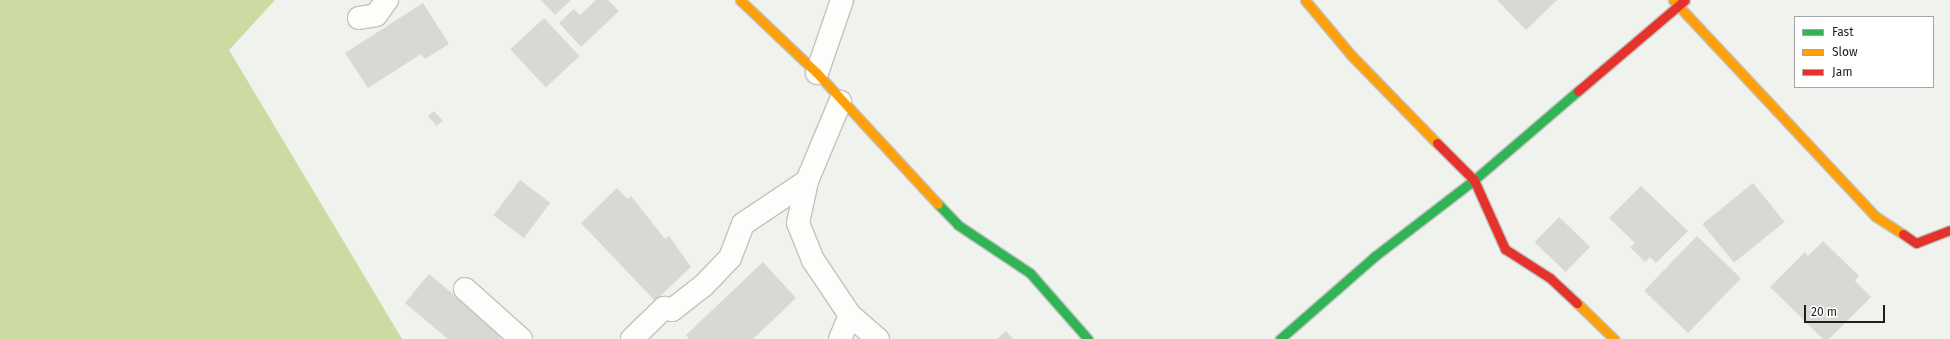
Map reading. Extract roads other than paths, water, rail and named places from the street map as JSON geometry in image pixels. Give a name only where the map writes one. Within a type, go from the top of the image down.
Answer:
[{"type":"street","points":[[359,18],[376,15],[387,0]]},
{"type":"street","points":[[740,0],[817,73],[840,102],[958,225],[1030,273],[1088,339]]},
{"type":"street","points":[[817,73],[842,0]]},
{"type":"street","points":[[1306,0],[1351,55],[1474,180],[1505,249],[1550,278],[1614,339]]},
{"type":"street","points":[[1280,339],[1375,256],[1474,180],[1679,1],[1875,216],[1916,244],[1950,230]]},
{"type":"street","points":[[840,102],[807,181],[798,223],[813,260],[850,315],[878,339]]},
{"type":"street","points":[[632,339],[664,308],[672,310],[703,286],[730,258],[743,224],[807,181]]},
{"type":"street","points":[[465,289],[521,339]]},
{"type":"street","points":[[840,339],[850,315]]}]
